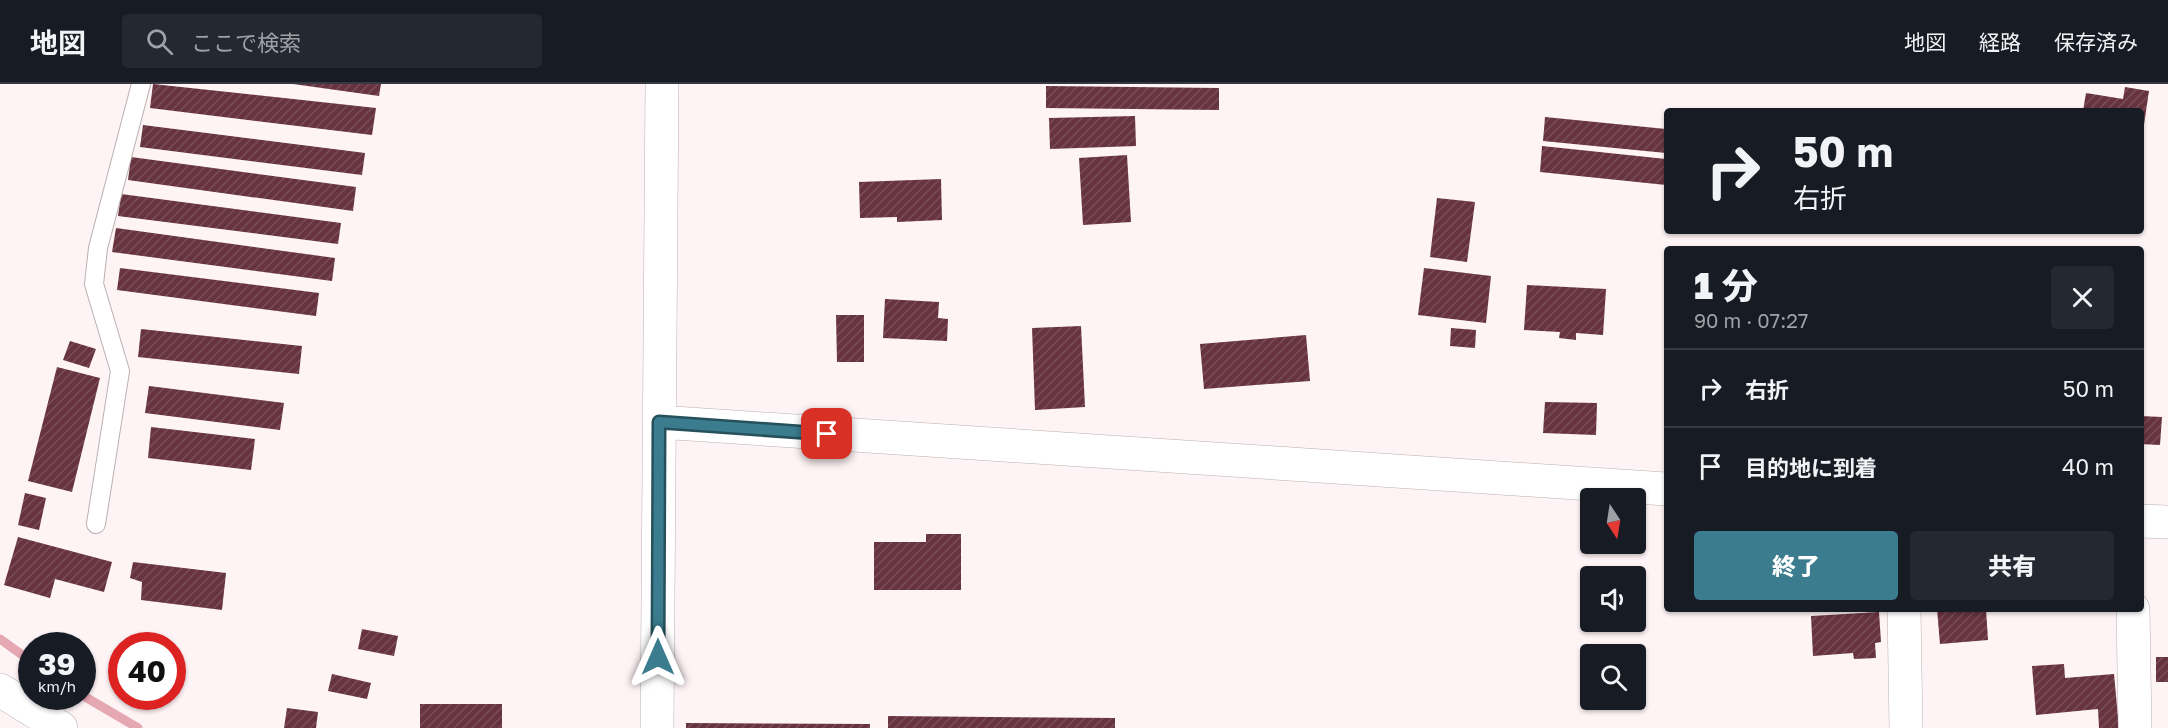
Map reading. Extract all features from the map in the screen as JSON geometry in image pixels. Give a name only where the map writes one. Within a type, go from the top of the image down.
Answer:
[{"type":"street","points":[[657,728],[662,84]]},
{"type":"street","points":[[659,422],[1664,489]]},
{"type":"street","points":[[1904,612],[1906,728]]},
{"type":"street","points":[[2133,612],[2135,728]]},
{"type":"street","points":[[0,690],[61,728]]},
{"type":"lane","points":[[96,524],[120,371],[94,284],[98,248],[141,84]]},
{"type":"building","points":[[153,84],[376,108],[372,135],[150,108]]},
{"type":"building","points":[[293,84],[381,84],[379,96]]},
{"type":"building","points":[[1046,86],[1219,88],[1219,110],[1046,108]]},
{"type":"building","points":[[2125,87],[2149,91],[2144,125],[2144,108],[2084,108],[2086,93],[2123,99]]},
{"type":"building","points":[[1135,116],[1136,146],[1050,149],[1049,118]]},
{"type":"building","points":[[1545,117],[1664,129],[1664,153],[1543,141]]},
{"type":"building","points":[[143,125],[365,153],[362,175],[140,147]]},
{"type":"building","points":[[1542,146],[1664,159],[1664,185],[1540,172]]},
{"type":"building","points":[[1127,155],[1131,222],[1083,225],[1079,158]]},
{"type":"building","points":[[131,157],[356,187],[353,211],[128,180]]},
{"type":"building","points":[[941,179],[942,220],[897,222],[897,217],[860,218],[859,182]]},
{"type":"building","points":[[121,194],[341,223],[338,244],[118,216]]},
{"type":"building","points":[[1437,198],[1475,202],[1467,262],[1430,257]]},
{"type":"building","points":[[116,228],[335,258],[332,281],[112,252]]},
{"type":"building","points":[[120,268],[319,293],[316,316],[117,290]]},
{"type":"building","points":[[1424,268],[1491,276],[1486,323],[1418,315]]},
{"type":"building","points":[[1527,285],[1606,289],[1603,335],[1576,333],[1576,340],[1559,338],[1560,332],[1524,330]]},
{"type":"building","points":[[885,299],[939,302],[938,318],[948,319],[947,341],[883,338]]},
{"type":"building","points":[[836,315],[864,315],[864,362],[837,362]]},
{"type":"building","points":[[1081,326],[1085,407],[1035,410],[1032,328]]},
{"type":"building","points":[[1451,328],[1476,330],[1475,348],[1450,346]]},
{"type":"building","points":[[141,329],[302,346],[299,374],[138,357]]},
{"type":"building","points":[[1306,335],[1310,381],[1204,389],[1200,344]]},
{"type":"building","points":[[70,341],[96,349],[89,368],[63,360]]},
{"type":"building","points":[[57,367],[100,378],[72,492],[28,481]]},
{"type":"building","points":[[149,386],[284,403],[280,430],[145,413]]},
{"type":"building","points":[[1545,402],[1597,403],[1596,435],[1543,433]]},
{"type":"building","points":[[2144,416],[2162,417],[2160,445],[2144,444]]},
{"type":"building","points":[[151,427],[255,439],[251,470],[148,458]]},
{"type":"building","points":[[25,493],[46,498],[39,530],[18,525]]},
{"type":"building","points":[[926,534],[961,534],[961,590],[874,590],[874,542],[926,542]]},
{"type":"building","points":[[18,537],[112,562],[104,592],[55,579],[50,598],[4,585]]},
{"type":"building","points":[[133,562],[226,573],[222,610],[141,600],[142,582],[130,578]]},
{"type":"building","points":[[1879,612],[1881,642],[1875,643],[1876,658],[1854,659],[1853,653],[1813,656],[1811,616]]},
{"type":"building","points":[[1937,612],[1986,612],[1988,640],[1940,644]]},
{"type":"building","points":[[362,629],[398,636],[394,656],[358,649]]},
{"type":"building","points":[[2156,657],[2168,657],[2168,682],[2156,682]]},
{"type":"building","points":[[2064,664],[2065,678],[2114,674],[2119,728],[2099,728],[2098,709],[2036,715],[2032,666]]},
{"type":"building","points":[[332,674],[371,683],[367,699],[328,691]]},
{"type":"building","points":[[420,704],[502,704],[502,728],[420,728]]},
{"type":"building","points":[[287,708],[318,712],[316,728],[284,728]]},
{"type":"building","points":[[888,716],[1115,718],[1115,728],[888,728]]},
{"type":"building","points":[[686,723],[870,724],[870,728],[686,728]]},
{"type":"waterway","points":[[0,639],[18,652]]},
{"type":"waterway","points":[[96,703],[138,728]]},
{"type":"route","points":[[658,657],[659,422],[827,434]]}]
